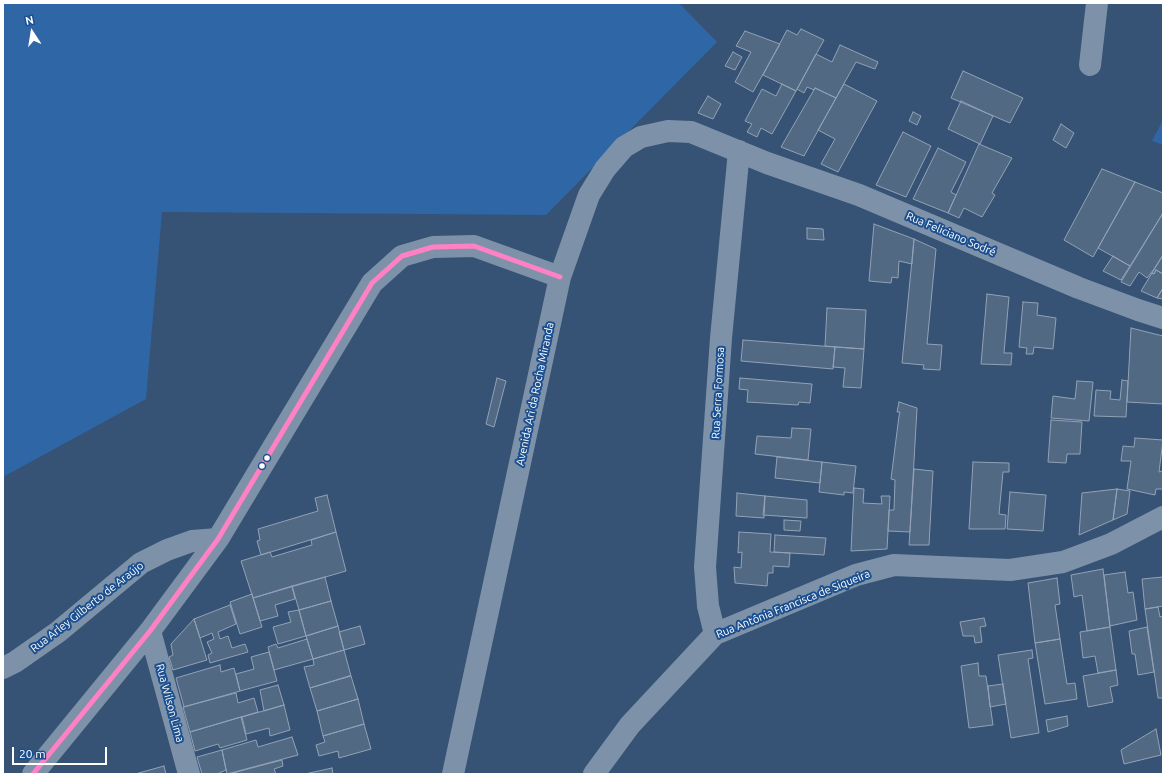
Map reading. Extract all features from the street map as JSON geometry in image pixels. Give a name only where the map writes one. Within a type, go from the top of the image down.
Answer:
[{"type":"street","points":[[1090,66],[1097,3]]},
{"type":"street","name":"Avenida Ari da Rocha Miranda","points":[[453,774],[560,277],[589,195],[605,169],[624,146],[641,137],[668,131],[692,132],[739,151]]},
{"type":"street","name":"Rua Feliciano Sodré","points":[[739,151],[866,198],[1079,288],[1163,318]]},
{"type":"street","name":"Rua Serra Formosa","points":[[714,634],[708,606],[705,567],[721,338],[739,151]]},
{"type":"street","points":[[33,774],[150,632],[218,539],[372,283],[402,256],[433,247],[474,246],[560,277]]},
{"type":"street","name":"Rua Antônia Francisca de Siqueira","points":[[594,774],[630,725],[714,634],[856,575],[894,565],[1010,570],[1063,562],[1111,544],[1163,517]]},
{"type":"street","name":"Rua Arley Gilberto de Araújo","points":[[3,668],[15,662],[58,632],[141,563],[167,550],[192,541],[218,539]]},
{"type":"street","name":"Rua Wilson Lima","points":[[150,632],[189,774]]},
{"type":"shaded area","points":[[3,3],[679,3],[717,42],[546,215],[162,212],[146,399],[3,477]]},
{"type":"shaded area","points":[[1163,120],[1163,145],[1152,141]]},
{"type":"building","points":[[801,29],[824,40],[796,91],[763,75],[787,30],[797,35]]},
{"type":"building","points":[[745,31],[780,44],[753,92],[735,82],[751,52],[736,46]]},
{"type":"building","points":[[840,45],[878,62],[875,69],[856,62],[836,98],[815,88],[814,90],[807,87],[804,93],[797,89],[816,54],[832,62]]},
{"type":"building","points":[[733,52],[742,57],[735,70],[725,66]]},
{"type":"building","points":[[963,71],[1023,98],[1010,123],[951,98]]},
{"type":"building","points":[[782,84],[796,91],[772,134],[761,128],[757,137],[747,132],[752,124],[745,121],[762,89],[776,96]]},
{"type":"building","points":[[844,84],[877,101],[838,172],[821,164],[835,139],[818,130]]},
{"type":"building","points":[[815,88],[836,98],[804,156],[781,147]]},
{"type":"building","points":[[708,96],[721,104],[713,119],[698,113]]},
{"type":"building","points":[[961,101],[993,116],[980,144],[948,129]]},
{"type":"building","points":[[913,112],[921,116],[917,125],[909,121]]},
{"type":"building","points":[[1061,124],[1074,133],[1066,148],[1053,140]]},
{"type":"building","points":[[903,132],[931,146],[906,197],[876,185]]},
{"type":"building","points":[[979,144],[1012,158],[992,193],[995,195],[982,217],[964,208],[959,218],[948,213]]},
{"type":"building","points":[[938,148],[966,162],[951,192],[956,195],[948,213],[913,199]]},
{"type":"building","points":[[1102,169],[1135,182],[1093,257],[1064,240]]},
{"type":"building","points":[[1135,182],[1163,193],[1163,213],[1130,266],[1098,248]]},
{"type":"building","points":[[1163,213],[1163,255],[1147,278],[1139,272],[1130,286],[1121,282]]},
{"type":"building","points":[[874,224],[914,239],[912,264],[899,261],[898,278],[892,277],[891,283],[869,281]]},
{"type":"building","points":[[807,228],[823,229],[824,240],[807,239]]},
{"type":"building","points":[[914,239],[936,249],[927,344],[942,345],[940,370],[923,369],[924,365],[902,363]]},
{"type":"building","points":[[1163,255],[1163,274],[1156,270],[1154,274],[1152,273]]},
{"type":"building","points":[[1113,256],[1130,266],[1121,280],[1103,271]]},
{"type":"building","points":[[1156,270],[1163,274],[1163,288],[1157,298],[1141,291],[1152,273],[1154,274]]},
{"type":"building","points":[[1163,288],[1163,299],[1157,298]]},
{"type":"building","points":[[987,294],[1009,297],[1004,353],[1012,353],[1011,365],[981,364]]},
{"type":"building","points":[[1023,302],[1038,303],[1037,315],[1056,318],[1053,349],[1034,347],[1033,354],[1026,354],[1027,348],[1019,347]]},
{"type":"building","points":[[827,308],[866,310],[864,349],[825,346]]},
{"type":"building","points":[[1131,328],[1163,336],[1163,404],[1127,402]]},
{"type":"building","points":[[743,340],[835,347],[833,369],[741,361]]},
{"type":"building","points":[[835,347],[864,349],[861,388],[843,387],[845,368],[833,367]]},
{"type":"building","points":[[497,378],[506,381],[494,427],[486,424]]},
{"type":"building","points":[[740,378],[812,384],[810,403],[799,402],[798,405],[747,402],[748,390],[739,389]]},
{"type":"building","points":[[1122,380],[1128,381],[1126,417],[1094,416],[1096,390],[1111,391],[1110,399],[1120,400]]},
{"type":"building","points":[[1077,381],[1093,382],[1089,421],[1051,418],[1053,396],[1075,399]]},
{"type":"building","points":[[899,402],[917,408],[910,532],[888,531],[889,510],[894,510],[895,480],[891,479],[900,412],[897,412]]},
{"type":"building","points":[[1051,420],[1082,422],[1080,454],[1067,454],[1066,463],[1048,462]]},
{"type":"building","points":[[792,428],[811,429],[808,460],[755,454],[757,436],[791,438]]},
{"type":"building","points":[[1135,438],[1163,440],[1159,472],[1163,471],[1163,489],[1156,489],[1155,495],[1127,489],[1131,461],[1121,461],[1123,446],[1134,447]]},
{"type":"building","points":[[777,457],[822,462],[820,483],[775,478]]},
{"type":"building","points":[[822,462],[856,466],[853,493],[844,492],[844,495],[819,492]]},
{"type":"building","points":[[973,462],[1009,463],[1009,472],[1003,472],[999,514],[1006,515],[1005,529],[969,529]]},
{"type":"building","points":[[914,469],[933,471],[929,545],[909,545]]},
{"type":"building","points":[[854,488],[864,489],[863,503],[882,504],[881,496],[890,496],[887,549],[851,551]]},
{"type":"building","points":[[1117,489],[1113,520],[1079,535],[1082,493]]},
{"type":"building","points":[[1117,489],[1130,491],[1127,514],[1113,520]]},
{"type":"building","points":[[1010,492],[1046,495],[1043,531],[1007,529]]},
{"type":"building","points":[[737,493],[765,496],[764,518],[736,516]]},
{"type":"building","points":[[327,495],[336,532],[261,555],[257,541],[260,540],[258,529],[318,511],[315,498]]},
{"type":"building","points":[[765,496],[807,500],[807,518],[763,515]]},
{"type":"building","points":[[784,520],[801,521],[800,531],[784,530]]},
{"type":"building","points":[[336,532],[346,571],[253,598],[241,561],[270,552],[272,557],[312,545],[311,540]]},
{"type":"building","points":[[739,532],[771,534],[770,552],[790,553],[789,567],[773,566],[773,573],[768,573],[767,586],[735,583],[734,567],[741,568],[742,552],[738,553]]},
{"type":"building","points":[[775,535],[826,538],[824,555],[774,552]]},
{"type":"building","points":[[1103,569],[1110,627],[1087,631],[1082,595],[1074,597],[1071,575]]},
{"type":"building","points":[[1125,572],[1128,593],[1133,592],[1137,620],[1110,626],[1104,575]]},
{"type":"building","points":[[325,577],[331,601],[299,610],[292,586]]},
{"type":"building","points":[[1163,577],[1163,606],[1145,609],[1142,579]]},
{"type":"building","points":[[1057,578],[1060,604],[1055,605],[1060,639],[1035,643],[1028,583]]},
{"type":"building","points":[[292,586],[295,599],[275,605],[278,616],[260,621],[253,598]]},
{"type":"building","points":[[252,594],[262,627],[240,634],[230,602]]},
{"type":"building","points":[[331,601],[338,626],[306,636],[299,610]]},
{"type":"building","points":[[230,605],[236,624],[218,632],[220,639],[228,636],[232,648],[245,644],[248,652],[210,663],[208,655],[212,653],[207,642],[214,639],[212,633],[200,638],[194,619]]},
{"type":"building","points":[[1158,607],[1160,617],[1163,616],[1163,698],[1158,698],[1145,609]]},
{"type":"building","points":[[299,610],[306,636],[278,644],[273,627],[291,622],[288,612]]},
{"type":"building","points":[[984,618],[986,626],[980,627],[982,642],[975,643],[974,636],[963,636],[960,622]]},
{"type":"building","points":[[194,619],[207,660],[173,670],[169,657],[173,655],[171,644]]},
{"type":"building","points":[[338,626],[344,650],[313,659],[306,636]]},
{"type":"building","points":[[360,626],[365,644],[344,650],[339,632]]},
{"type":"building","points":[[1110,627],[1116,670],[1098,673],[1095,656],[1083,658],[1080,632]]},
{"type":"building","points":[[1147,627],[1154,672],[1138,675],[1135,654],[1132,654],[1129,631]]},
{"type":"building","points":[[307,639],[313,659],[274,670],[268,647],[276,644],[278,648]]},
{"type":"building","points":[[1060,639],[1067,684],[1075,683],[1077,699],[1045,704],[1035,643]]},
{"type":"building","points":[[344,650],[351,676],[310,688],[304,667],[314,665],[313,659]]},
{"type":"building","points":[[1032,650],[1033,658],[1028,659],[1039,733],[1011,738],[998,655]]},
{"type":"building","points":[[269,652],[277,681],[240,691],[236,674],[254,669],[251,657]]},
{"type":"building","points":[[978,663],[979,676],[986,676],[993,725],[969,728],[961,666]]},
{"type":"building","points":[[220,665],[221,672],[234,668],[240,691],[184,707],[176,678]]},
{"type":"building","points":[[1116,670],[1118,685],[1110,687],[1113,702],[1088,707],[1083,676]]},
{"type":"building","points":[[351,676],[358,699],[317,711],[310,688]]},
{"type":"building","points":[[1003,684],[1006,704],[990,707],[988,686]]},
{"type":"building","points":[[278,685],[284,705],[264,711],[260,690]]},
{"type":"building","points":[[236,693],[238,703],[254,698],[258,712],[190,732],[183,707]]},
{"type":"building","points":[[358,699],[364,724],[323,736],[317,711]]},
{"type":"building","points":[[284,705],[290,730],[270,736],[269,728],[246,734],[242,717]]},
{"type":"building","points":[[1067,716],[1068,726],[1048,732],[1046,720]]},
{"type":"building","points":[[241,717],[247,740],[220,748],[218,744],[195,751],[190,732]]},
{"type":"building","points":[[364,724],[371,749],[339,758],[338,751],[319,756],[316,745],[325,742],[323,736]]},
{"type":"building","points":[[1156,729],[1161,755],[1124,764],[1121,750]]},
{"type":"building","points":[[292,737],[298,755],[227,774],[222,750],[256,740],[258,747]]},
{"type":"building","points":[[222,750],[226,770],[217,774],[202,774],[197,757]]},
{"type":"building","points":[[282,760],[283,766],[274,769],[276,774],[229,774]]},
{"type":"building","points":[[164,766],[166,774],[135,774]]},
{"type":"building","points":[[332,768],[333,774],[305,774]]},
{"type":"transit line","points":[[33,774],[150,631],[218,539],[372,283],[402,256],[433,247],[474,246],[560,277]]}]
